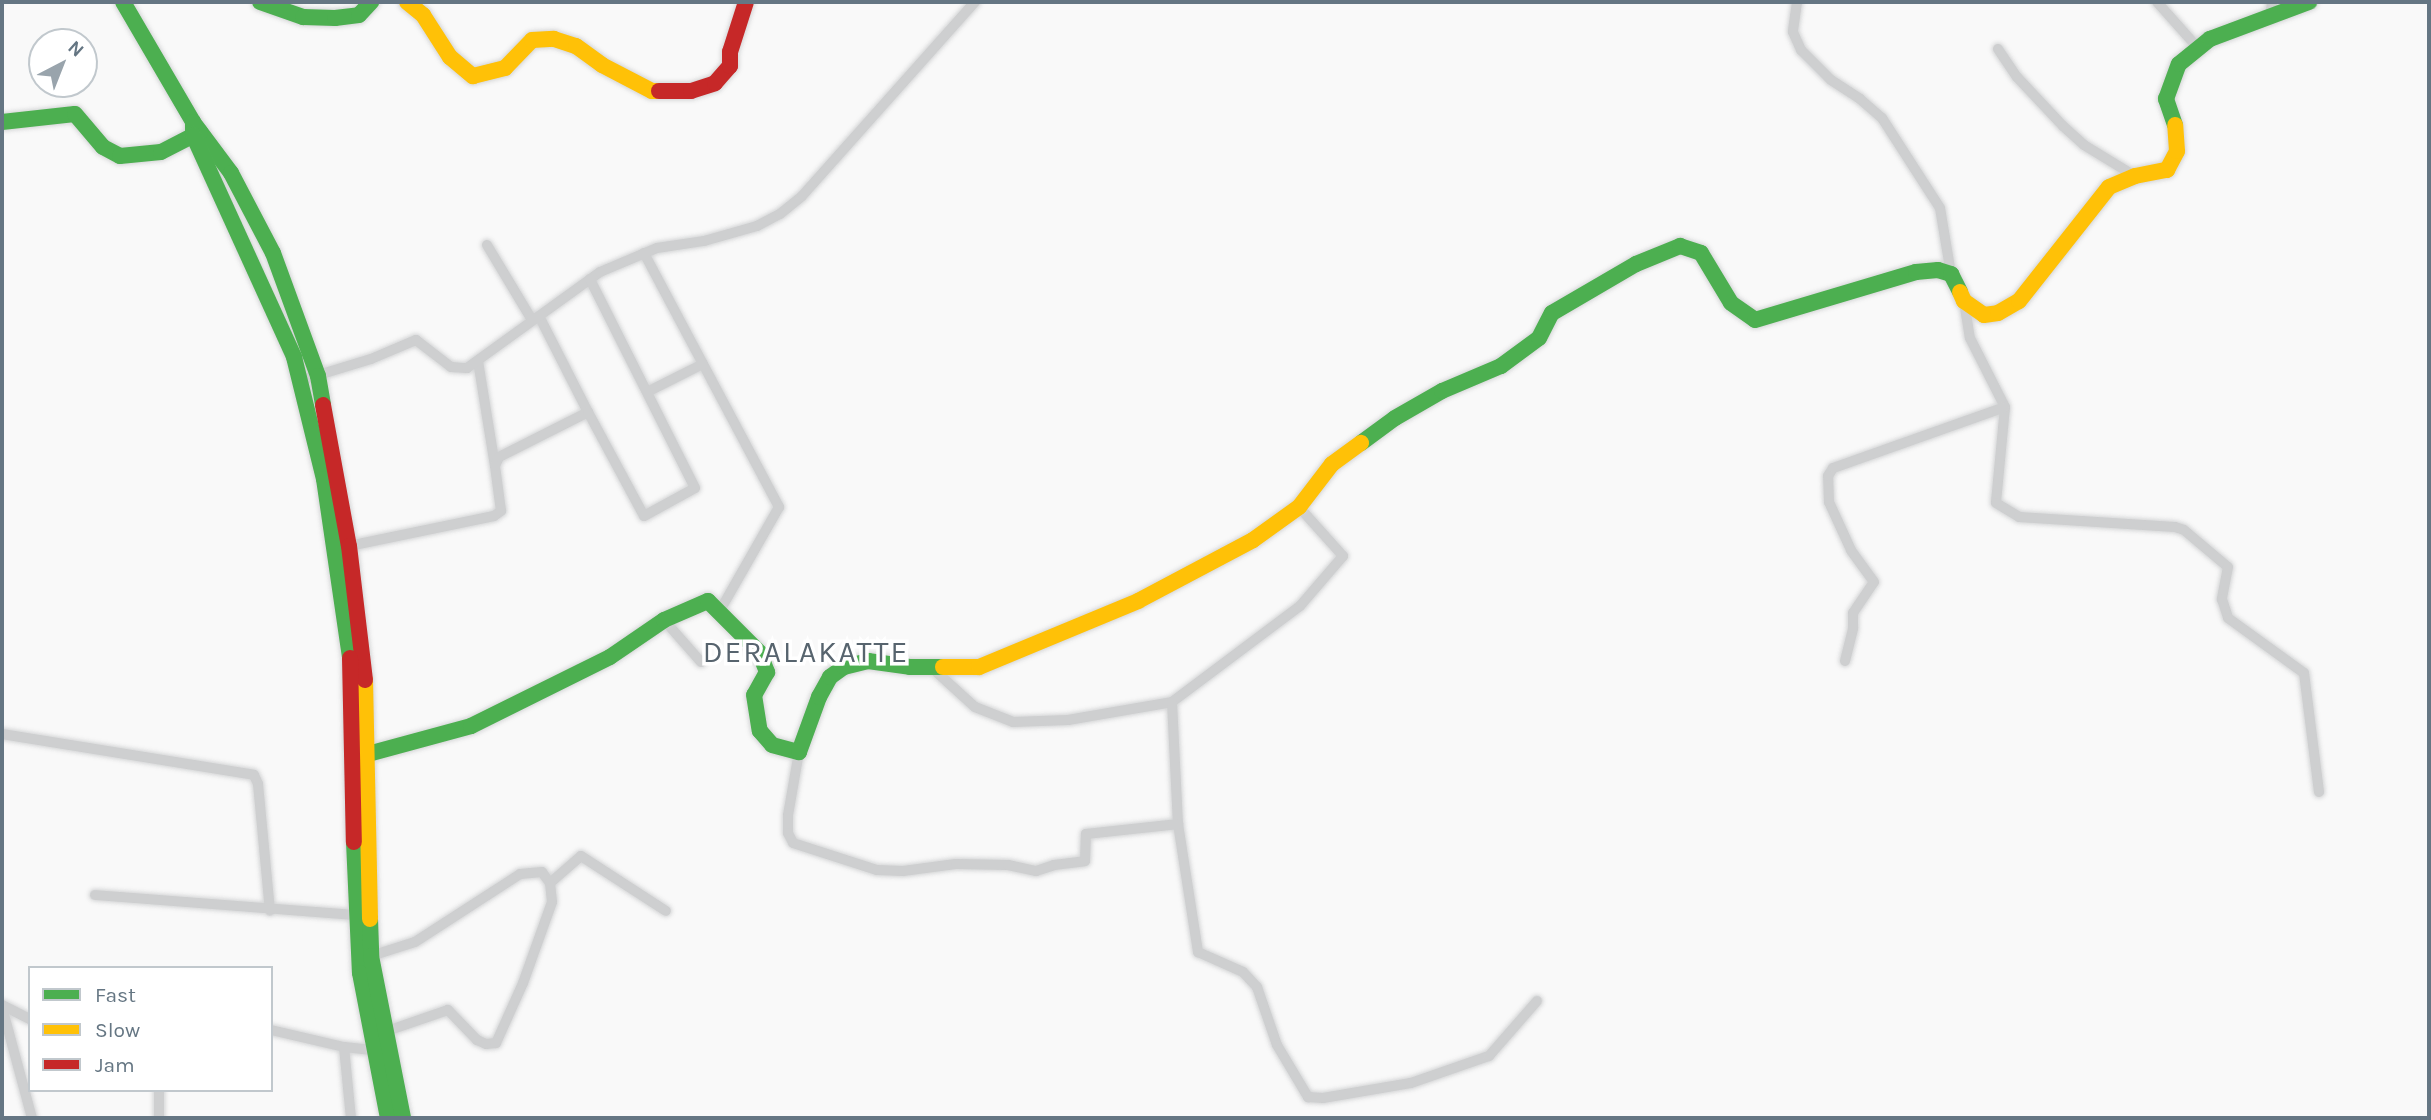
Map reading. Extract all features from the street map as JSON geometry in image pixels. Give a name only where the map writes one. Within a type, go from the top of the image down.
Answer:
[{"type":"main road","points":[[123,2],[196,129],[231,173],[273,253],[310,378],[349,546],[365,680],[356,915],[360,973],[372,1050],[403,1118]]},
{"type":"main road","points":[[260,2],[265,6],[303,17],[335,18],[359,15],[371,2]]},
{"type":"main road","points":[[407,2],[423,15],[450,57],[473,76],[506,68],[532,40],[554,39],[576,46],[602,65],[652,91],[691,91],[715,83],[730,66],[730,52],[746,2]]},
{"type":"main road","points":[[361,755],[471,726],[610,657],[664,620],[708,601],[759,652],[767,672],[754,695],[760,731],[772,745],[799,752],[819,697],[830,677],[844,667],[868,661],[931,667],[979,667],[1138,601],[1253,540],[1299,507],[1332,464],[1395,418],[1442,391],[1501,366],[1539,338],[1552,313],[1590,288],[1680,246],[1701,253],[1731,303],[1755,320],[1916,272],[1938,270],[1951,274],[1964,301],[1984,315],[1998,313],[2019,301],[2109,187],[2135,176],[2167,170],[2177,151],[2174,120],[2166,99],[2179,64],[2210,39],[2271,10],[2309,2]]},
{"type":"main road","points":[[2,122],[54,114],[75,114],[103,147],[120,156],[161,152],[196,129]]},
{"type":"main road","points":[[310,378],[341,580],[361,755],[371,956],[384,1032],[388,1118]]},
{"type":"street","points":[[310,378],[416,340],[451,367],[467,368],[590,279],[657,248],[704,241],[757,226],[780,215],[802,196],[975,2]]},
{"type":"street","points":[[1797,2],[1793,32],[1801,50],[1831,80],[1882,118],[1940,208],[1948,241],[1951,274]]},
{"type":"street","points":[[2157,2],[2198,48]]},
{"type":"street","points":[[1998,49],[2017,77],[2063,126],[2084,145],[2135,176]]},
{"type":"street","points":[[487,245],[535,318],[644,516],[695,488],[649,391],[590,279]]},
{"type":"street","points":[[644,253],[779,506],[719,612]]},
{"type":"street","points":[[1964,301],[1970,338],[2005,407],[1996,503],[2019,517],[2175,527],[2184,530],[2228,568],[2222,599],[2228,618],[2304,673],[2319,792]]},
{"type":"street","points":[[349,546],[494,516],[501,511],[478,361]]},
{"type":"street","points":[[649,391],[703,364]]},
{"type":"street","points":[[1846,661],[1853,613],[1874,582],[1851,551],[1829,502],[1828,476],[1833,468],[2005,407]]},
{"type":"street","points":[[495,466],[499,457],[510,449],[588,412]]},
{"type":"street","points":[[931,667],[975,707],[1013,722],[1068,720],[1171,702],[1300,606],[1343,556],[1299,507]]},
{"type":"street","points":[[664,620],[701,662]]},
{"type":"street","points":[[1171,702],[1178,824],[1198,952],[1243,972],[1257,987],[1277,1045],[1308,1097],[1323,1098],[1411,1083],[1489,1056],[1537,1001]]},
{"type":"street","points":[[2,734],[254,775],[258,784],[270,910]]},
{"type":"street","points":[[799,752],[788,815],[788,832],[793,843],[877,870],[903,872],[956,864],[1008,865],[1036,872],[1054,864],[1084,861],[1086,834],[1178,824]]},
{"type":"street","points":[[550,883],[581,856],[666,911]]},
{"type":"street","points":[[371,956],[415,942],[520,874],[542,873],[550,883],[552,902],[523,984],[496,1043],[486,1044],[477,1040],[448,1010],[384,1032]]},
{"type":"street","points":[[96,895],[356,915]]},
{"type":"street","points":[[2,1006],[28,1018]]},
{"type":"street","points":[[2,1006],[32,1118]]},
{"type":"street","points":[[273,1030],[344,1047],[372,1050]]},
{"type":"street","points":[[344,1047],[351,1118]]},
{"type":"street","points":[[159,1092],[159,1118]]},
{"type":"traffic: fast","points":[[123,2],[193,122],[231,173],[273,253],[318,376],[323,405]]},
{"type":"traffic: fast","points":[[260,2],[303,17],[335,18],[359,15],[371,2]]},
{"type":"traffic: fast","points":[[2175,125],[2166,99],[2179,64],[2210,39],[2309,2]]},
{"type":"traffic: fast","points":[[2,122],[75,114],[103,147],[120,156],[161,152],[200,132]]},
{"type":"traffic: fast","points":[[193,122],[193,135],[294,357],[324,479],[350,658]]},
{"type":"traffic: fast","points":[[1361,443],[1395,418],[1442,391],[1501,366],[1539,338],[1552,313],[1636,264],[1680,246],[1701,253],[1731,303],[1755,320],[1916,272],[1938,270],[1951,274],[1960,292]]},
{"type":"traffic: fast","points":[[353,755],[368,754],[471,726],[610,657],[664,620],[708,601],[759,652],[767,672],[754,695],[760,731],[772,745],[799,752],[819,697],[830,677],[844,667],[868,661],[910,667],[943,667]]},
{"type":"traffic: fast","points":[[354,842],[360,973],[388,1118]]},
{"type":"traffic: fast","points":[[370,919],[371,956],[403,1118]]},
{"type":"traffic: slow","points":[[407,2],[423,15],[450,57],[473,76],[505,68],[532,40],[554,39],[576,46],[602,65],[652,91],[659,91]]},
{"type":"traffic: slow","points":[[1960,292],[1964,301],[1984,315],[1998,313],[2019,301],[2109,187],[2135,176],[2167,170],[2177,151],[2175,125]]},
{"type":"traffic: slow","points":[[943,667],[979,667],[1138,601],[1253,540],[1299,507],[1332,464],[1361,443]]},
{"type":"traffic: slow","points":[[365,680],[370,919]]},
{"type":"traffic: jam","points":[[659,91],[691,91],[715,83],[730,66],[730,52],[746,2]]},
{"type":"traffic: jam","points":[[323,405],[349,546],[365,680]]},
{"type":"traffic: jam","points":[[350,658],[354,842]]},
{"type":"district","name":"DERALAKATTE","points":[[806,652]]}]
